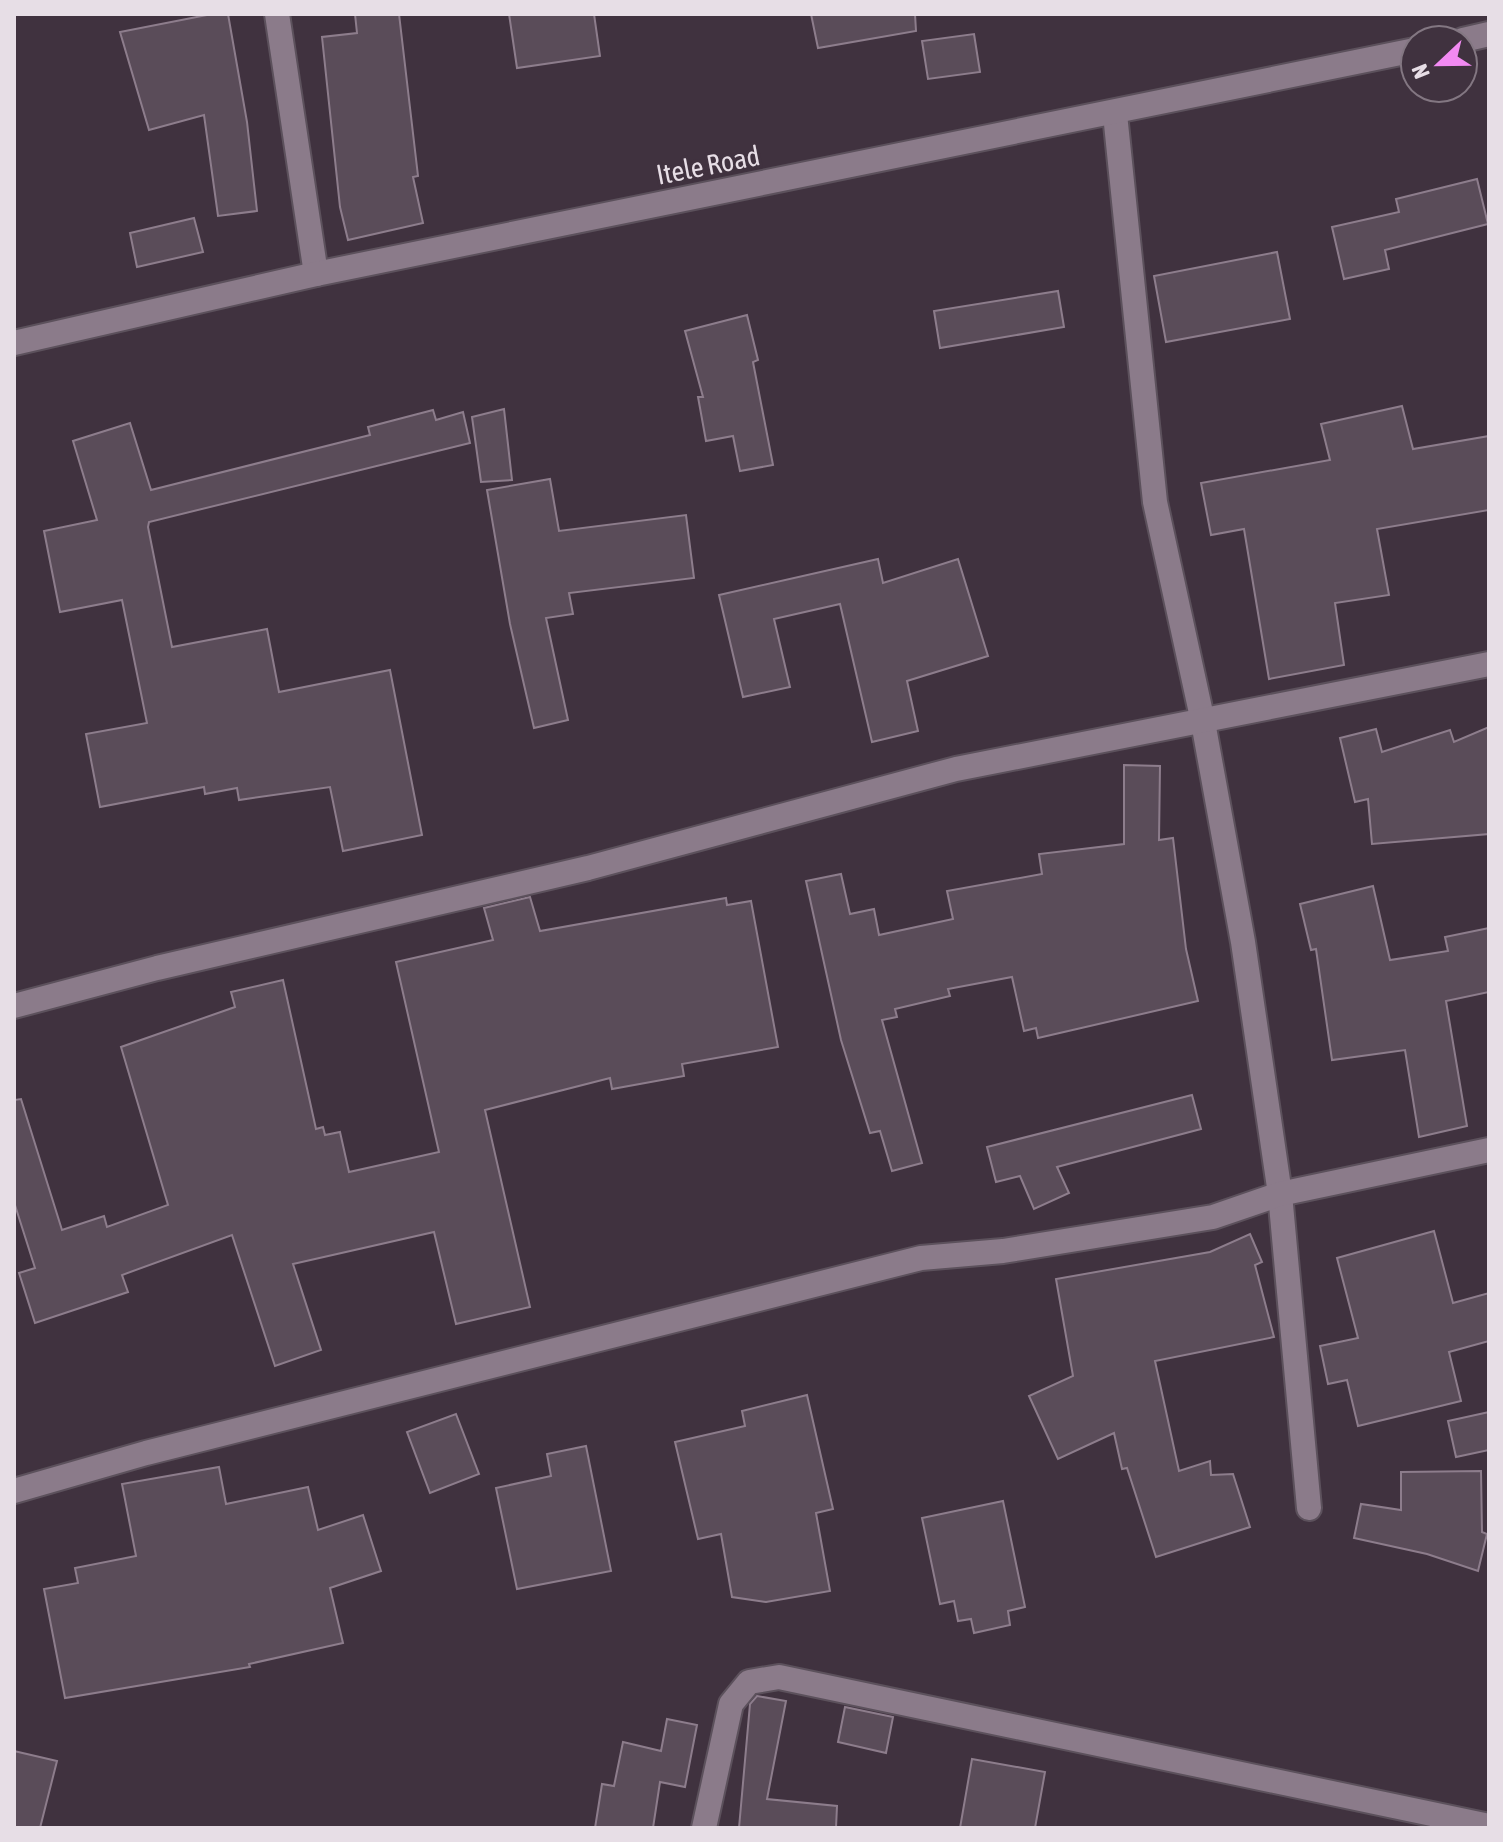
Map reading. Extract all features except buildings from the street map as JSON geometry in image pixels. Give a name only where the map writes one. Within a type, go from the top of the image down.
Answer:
[{"type":"street","points":[[277,14],[316,274]]},
{"type":"street","name":"Itele Road","points":[[14,343],[316,274],[1115,114],[1399,53]]},
{"type":"street","points":[[1115,114],[1155,502],[1203,722],[1243,942],[1280,1194],[1309,1508]]},
{"type":"street","points":[[14,1006],[157,968],[588,868],[956,769],[1489,664]]},
{"type":"street","points":[[14,1491],[146,1453],[921,1258],[1003,1251],[1213,1217],[1280,1194],[1489,1150]]},
{"type":"street","points":[[704,1828],[731,1704],[749,1682],[779,1677],[1489,1826]]}]
